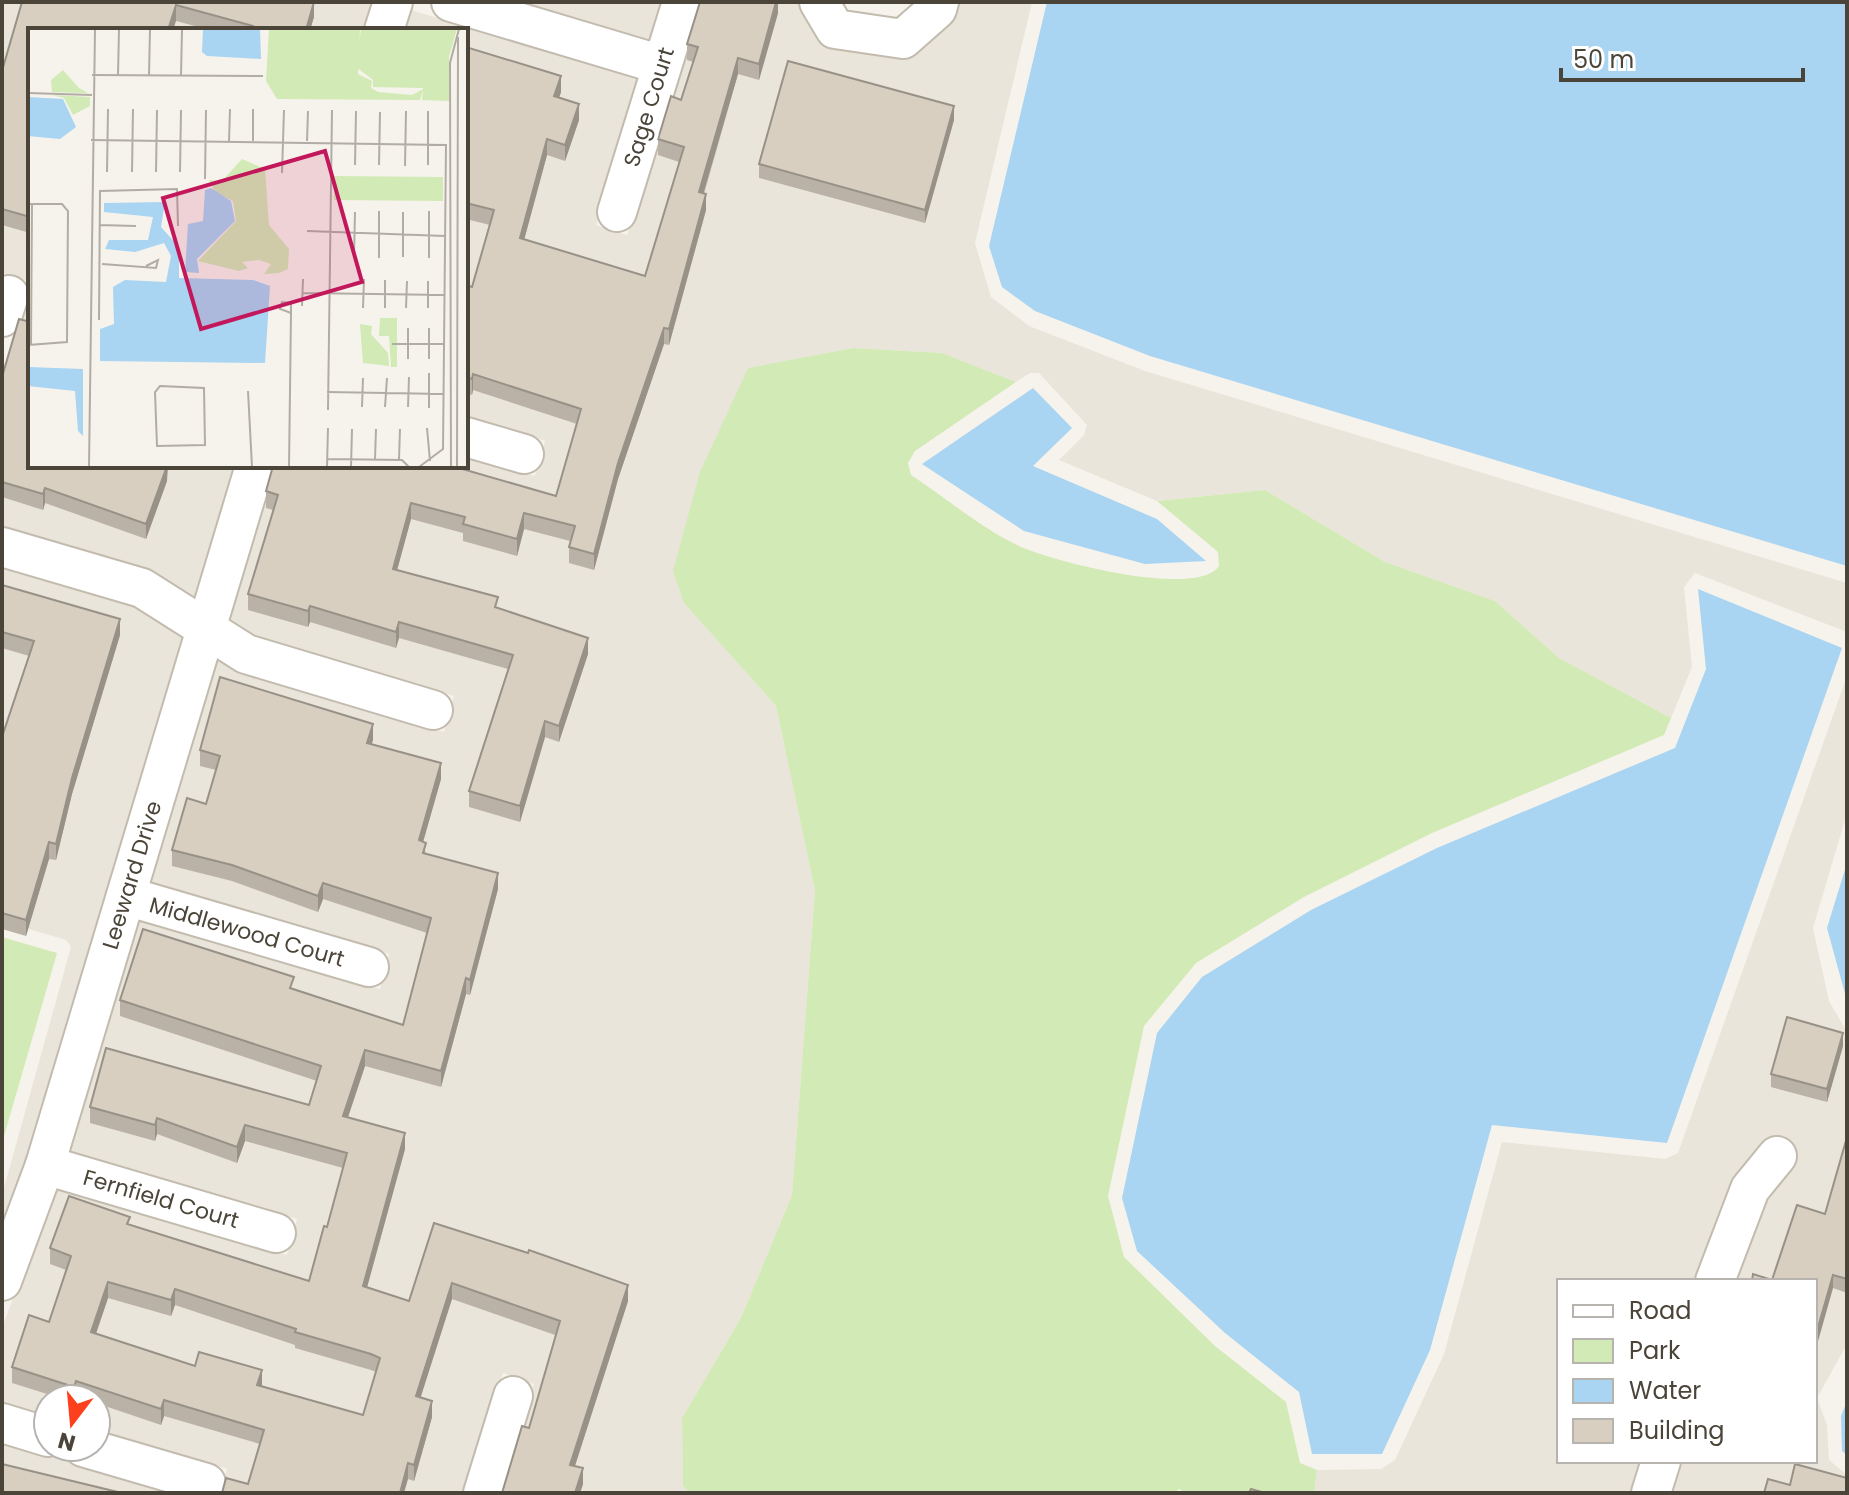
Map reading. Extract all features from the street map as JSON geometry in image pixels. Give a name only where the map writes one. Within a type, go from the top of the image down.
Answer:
[{"type":"street","points":[[385,28],[393,2]]},
{"type":"street","points":[[451,2],[662,65]]},
{"type":"street","name":"Sage Court","points":[[617,212],[682,2]]},
{"type":"street","points":[[819,2],[835,29],[903,39],[937,9],[939,2]]},
{"type":"street","points":[[468,438],[524,454]]},
{"type":"street","name":"Leeward Drive","points":[[2,1281],[45,1165],[254,468]]},
{"type":"street","points":[[2,547],[142,588],[246,654],[433,710]]},
{"type":"street","name":"Middlewood Court","points":[[126,896],[369,967]]},
{"type":"street","points":[[1716,1279],[1750,1189],[1777,1156]]},
{"type":"street","name":"Fernfield Court","points":[[45,1165],[276,1233]]},
{"type":"street","points":[[483,1493],[513,1396]]},
{"type":"street","points":[[2,1423],[32,1432]]},
{"type":"street","points":[[112,1455],[206,1483]]},
{"type":"street","points":[[1651,1493],[1660,1463]]},
{"type":"shaded area","points":[[2,2],[375,2],[368,28],[28,28],[28,281],[2,273]]},
{"type":"shaded area","points":[[516,2],[665,2],[651,43]]},
{"type":"shaded area","points":[[699,2],[800,2],[822,40],[832,47],[956,2],[1032,2],[975,243],[991,297],[1029,326],[1145,371],[1847,583],[1847,632],[1695,573],[1684,587],[1692,667],[1671,718],[1559,658],[1495,601],[1385,562],[1265,490],[1157,501],[1059,460],[1084,435],[1087,425],[1039,373],[1030,373],[1016,382],[942,353],[853,348],[749,368],[684,603],[776,706],[815,891],[792,1195],[741,1318],[682,1418],[683,1486],[690,1493],[500,1493],[534,1384],[503,1373],[465,1493],[220,1493],[227,1469],[112,1436],[112,1383],[32,1383],[32,1412],[2,1404],[2,1328],[54,1188],[287,1255],[297,1219],[66,1152],[136,918],[380,989],[389,954],[147,882],[216,656],[241,673],[444,732],[454,696],[254,637],[227,618],[271,468],[468,468],[468,457],[535,476],[545,441],[468,418],[468,28],[402,28],[408,9],[640,78],[596,225],[627,235]]},
{"type":"shaded area","points":[[28,290],[28,468],[237,468],[198,600],[147,570],[2,527],[2,374]]},
{"type":"shaded area","points":[[2,566],[135,605],[187,637],[29,1160],[2,1233],[2,1195],[71,947],[66,940],[2,921]]},
{"type":"shaded area","points":[[1847,676],[1847,813],[1813,928],[1829,1001],[1847,1032],[1847,1344],[1817,1398],[1827,1425],[1829,1460],[1847,1475],[1847,1493],[1314,1493],[1317,1470],[1381,1469],[1395,1460],[1444,1354],[1502,1142],[1665,1159],[1678,1153]]},
{"type":"shaded area","points":[[2,1443],[32,1452],[32,1463],[71,1463],[174,1493],[2,1493]]},
{"type":"green space","points":[[853,348],[942,353],[1016,382],[915,451],[908,463],[911,475],[977,522],[1019,546],[1061,560],[1123,574],[1183,579],[1205,575],[1219,566],[1218,552],[1157,501],[1265,490],[1385,562],[1495,601],[1559,658],[1671,718],[1664,735],[1432,833],[1304,897],[1196,963],[1144,1026],[1108,1196],[1124,1257],[1215,1346],[1286,1402],[1300,1463],[1317,1470],[1314,1493],[1188,1493],[1178,1489],[1176,1493],[690,1493],[683,1486],[682,1418],[741,1318],[792,1195],[815,891],[776,706],[684,603],[673,571],[700,472],[748,368]]},
{"type":"green space","points":[[2,937],[57,953],[2,1143]]},
{"type":"water","points":[[1047,2],[1847,2],[1847,566],[1150,356],[1035,311],[1002,287],[989,246]]},
{"type":"water","points":[[1033,388],[1072,428],[1033,466],[1157,519],[1206,561],[1145,564],[1024,531],[922,464]]},
{"type":"water","points":[[1698,589],[1842,648],[1667,1143],[1492,1125],[1430,1350],[1382,1454],[1312,1454],[1299,1392],[1225,1333],[1137,1251],[1122,1198],[1157,1033],[1202,977],[1311,910],[1437,848],[1675,748],[1706,669]]},
{"type":"water","points":[[1847,863],[1847,1001],[1827,928]]},
{"type":"water","points":[[1847,1401],[1847,1455],[1842,1451],[1841,1416]]},
{"type":"building","points":[[22,2],[314,2],[307,28],[252,28],[176,5],[169,28],[28,28],[28,216],[2,209],[2,71]]},
{"type":"building","points":[[700,2],[776,2],[759,64],[738,58],[699,192],[706,194],[669,329],[664,328],[618,463],[594,554],[569,547],[575,526],[524,513],[517,539],[463,524],[465,517],[411,503],[393,569],[498,597],[495,607],[588,638],[559,726],[545,721],[520,806],[469,791],[513,655],[399,622],[396,632],[310,606],[308,611],[248,594],[278,495],[266,491],[272,468],[459,468],[556,496],[581,409],[473,374],[472,379],[468,378],[468,286],[472,287],[494,210],[468,204],[468,48],[561,76],[554,96],[579,104],[565,145],[547,139],[520,238],[645,276],[684,147],[658,139],[671,96],[681,100],[698,47],[687,44]]},
{"type":"building","points":[[788,61],[954,106],[925,210],[759,164]]},
{"type":"building","points":[[19,319],[28,321],[28,468],[166,468],[146,524],[45,488],[43,494],[2,482],[2,377]]},
{"type":"building","points":[[2,585],[120,619],[72,778],[56,844],[49,842],[26,920],[2,913],[2,737],[34,641],[2,632]]},
{"type":"building","points":[[220,677],[373,724],[367,743],[441,763],[419,840],[426,843],[423,853],[498,873],[470,980],[466,978],[441,1071],[365,1050],[343,1116],[405,1133],[363,1286],[409,1301],[434,1223],[528,1253],[529,1250],[628,1285],[570,1465],[583,1468],[575,1493],[502,1493],[522,1426],[529,1428],[560,1321],[452,1283],[416,1396],[432,1401],[414,1465],[408,1463],[400,1493],[222,1493],[226,1478],[248,1484],[264,1430],[164,1400],[161,1409],[112,1393],[112,1383],[62,1383],[12,1367],[29,1315],[49,1322],[71,1256],[50,1248],[69,1196],[130,1217],[127,1224],[309,1281],[324,1226],[327,1227],[347,1153],[245,1125],[237,1147],[157,1118],[155,1125],[90,1107],[106,1048],[309,1105],[321,1066],[120,1000],[143,929],[294,977],[290,988],[403,1025],[431,918],[323,883],[318,896],[232,865],[172,850],[187,798],[206,804],[220,756],[200,750]],"holes":[[[108,1282],[171,1300],[175,1289],[296,1329],[295,1332],[380,1358],[363,1415],[257,1385],[262,1370],[199,1352],[195,1366],[91,1332]]]},
{"type":"building","points":[[1787,1017],[1843,1033],[1827,1089],[1771,1074]]},
{"type":"building","points":[[1847,1137],[1847,1279],[1833,1275],[1817,1331],[1817,1279],[1772,1279],[1797,1205],[1825,1214]]},
{"type":"building","points":[[1753,1274],[1769,1279],[1752,1279]]},
{"type":"building","points":[[2,1464],[122,1493],[2,1493]]},
{"type":"building","points":[[1795,1464],[1847,1478],[1847,1493],[1764,1493],[1768,1479],[1790,1485]]}]
